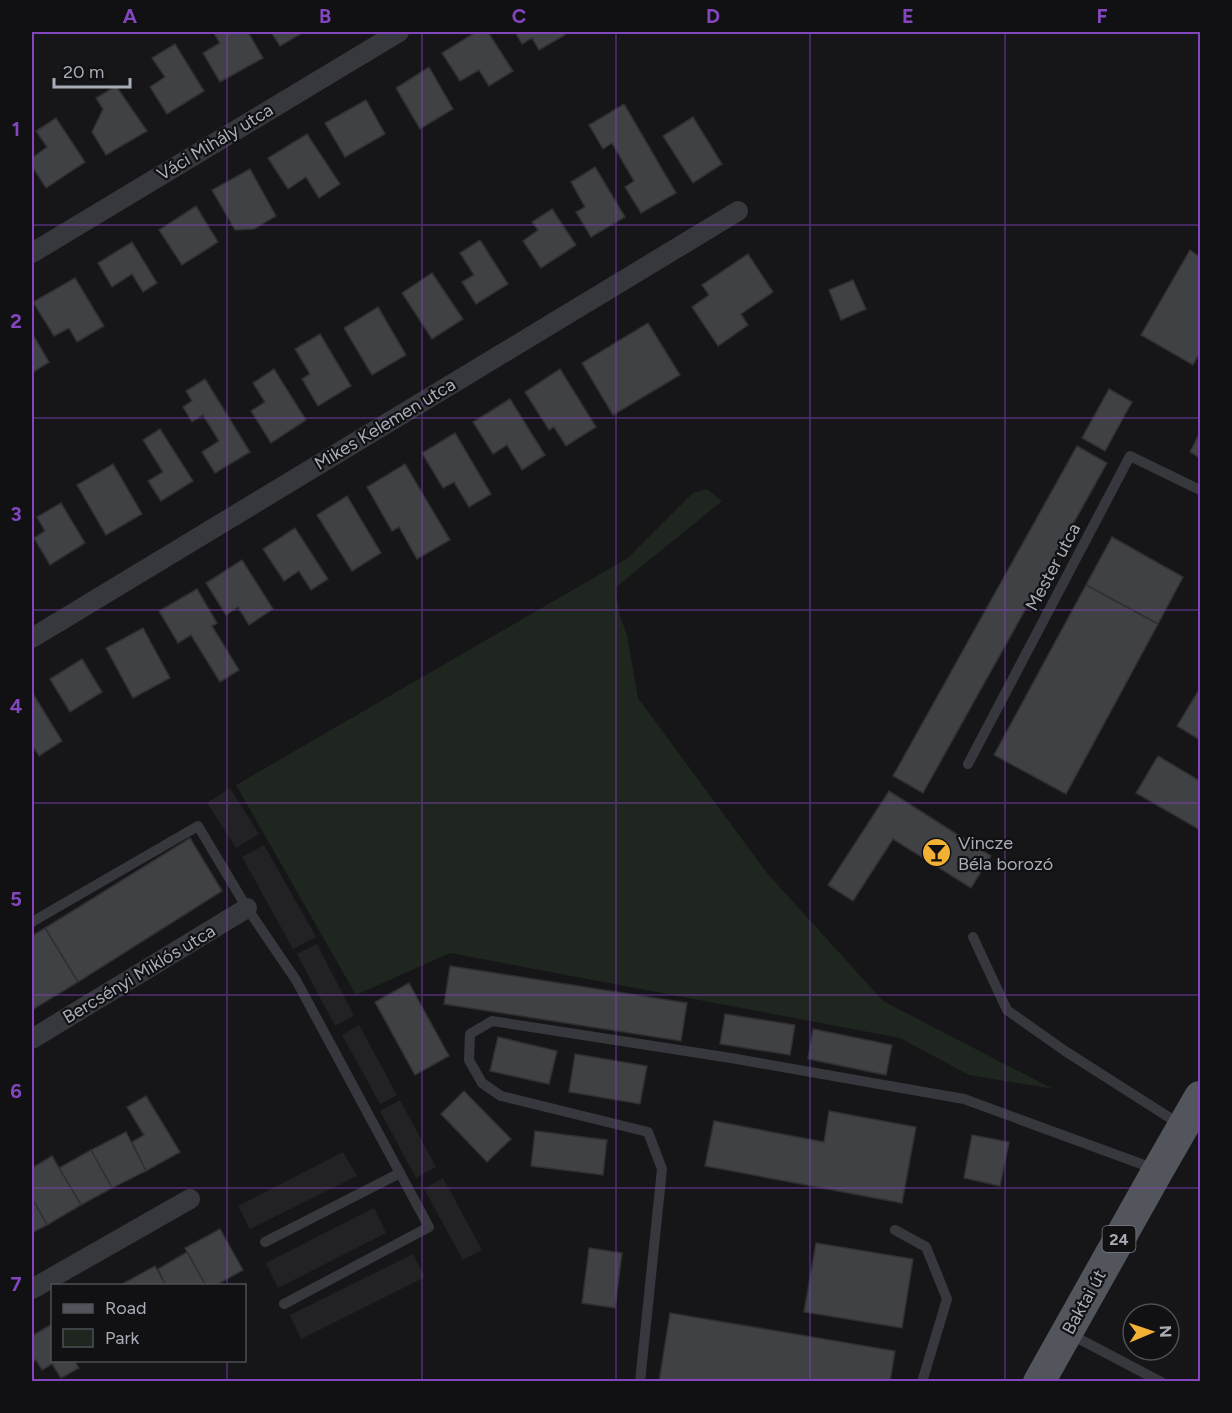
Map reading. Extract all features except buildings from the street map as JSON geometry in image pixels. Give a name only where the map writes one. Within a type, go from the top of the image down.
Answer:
[{"type":"main road","name":"Baktai út","points":[[1039,1382],[1200,1097]]},
{"type":"street","name":"Váci Mihály utca","points":[[32,253],[399,32]]},
{"type":"street","name":"Mikes Kelemen utca","points":[[32,638],[738,211]]},
{"type":"street","name":"Bercsényi Miklós utca","points":[[32,1039],[247,908]]},
{"type":"street","points":[[32,1289],[190,1199]]},
{"type":"lane","name":"Mester utca","points":[[968,764],[1131,456],[1200,490]]},
{"type":"lane","points":[[32,922],[198,826],[247,908],[296,980],[429,1227],[284,1304]]},
{"type":"lane","points":[[973,937],[1007,1010],[1065,1051],[1184,1127]]},
{"type":"lane","points":[[640,1382],[663,1169],[648,1132],[501,1096],[482,1083],[469,1060],[470,1034],[492,1021],[731,1058],[964,1099],[1158,1170]]},
{"type":"lane","points":[[265,1242],[400,1173]]},
{"type":"lane","points":[[895,1230],[926,1247],[947,1299],[922,1382]]},
{"type":"lane","points":[[1067,1333],[1161,1382]]},
{"type":"shaded area","points":[[230,788],[259,834],[236,848],[207,803]]},
{"type":"shaded area","points":[[264,845],[316,937],[293,949],[242,857]]},
{"type":"shaded area","points":[[317,944],[354,1016],[335,1026],[297,954]]},
{"type":"shaded area","points":[[359,1025],[397,1095],[380,1104],[342,1035]]},
{"type":"shaded area","points":[[400,1100],[436,1167],[416,1178],[380,1111]]},
{"type":"shaded area","points":[[343,1152],[357,1176],[250,1229],[238,1206]]},
{"type":"shaded area","points":[[443,1178],[482,1250],[463,1260],[424,1189]]},
{"type":"shaded area","points":[[374,1208],[386,1233],[278,1288],[266,1263]]},
{"type":"shaded area","points":[[413,1254],[425,1277],[301,1339],[290,1315]]},
{"type":"green space","points":[[707,489],[722,501],[615,588],[620,616],[627,635],[638,698],[767,873],[883,1001],[1053,1089],[969,1075],[900,1038],[450,953],[356,995],[236,785],[628,558],[693,493]]},
{"type":"place","name":"Vincze Béla borozó","points":[[937,853]]}]
